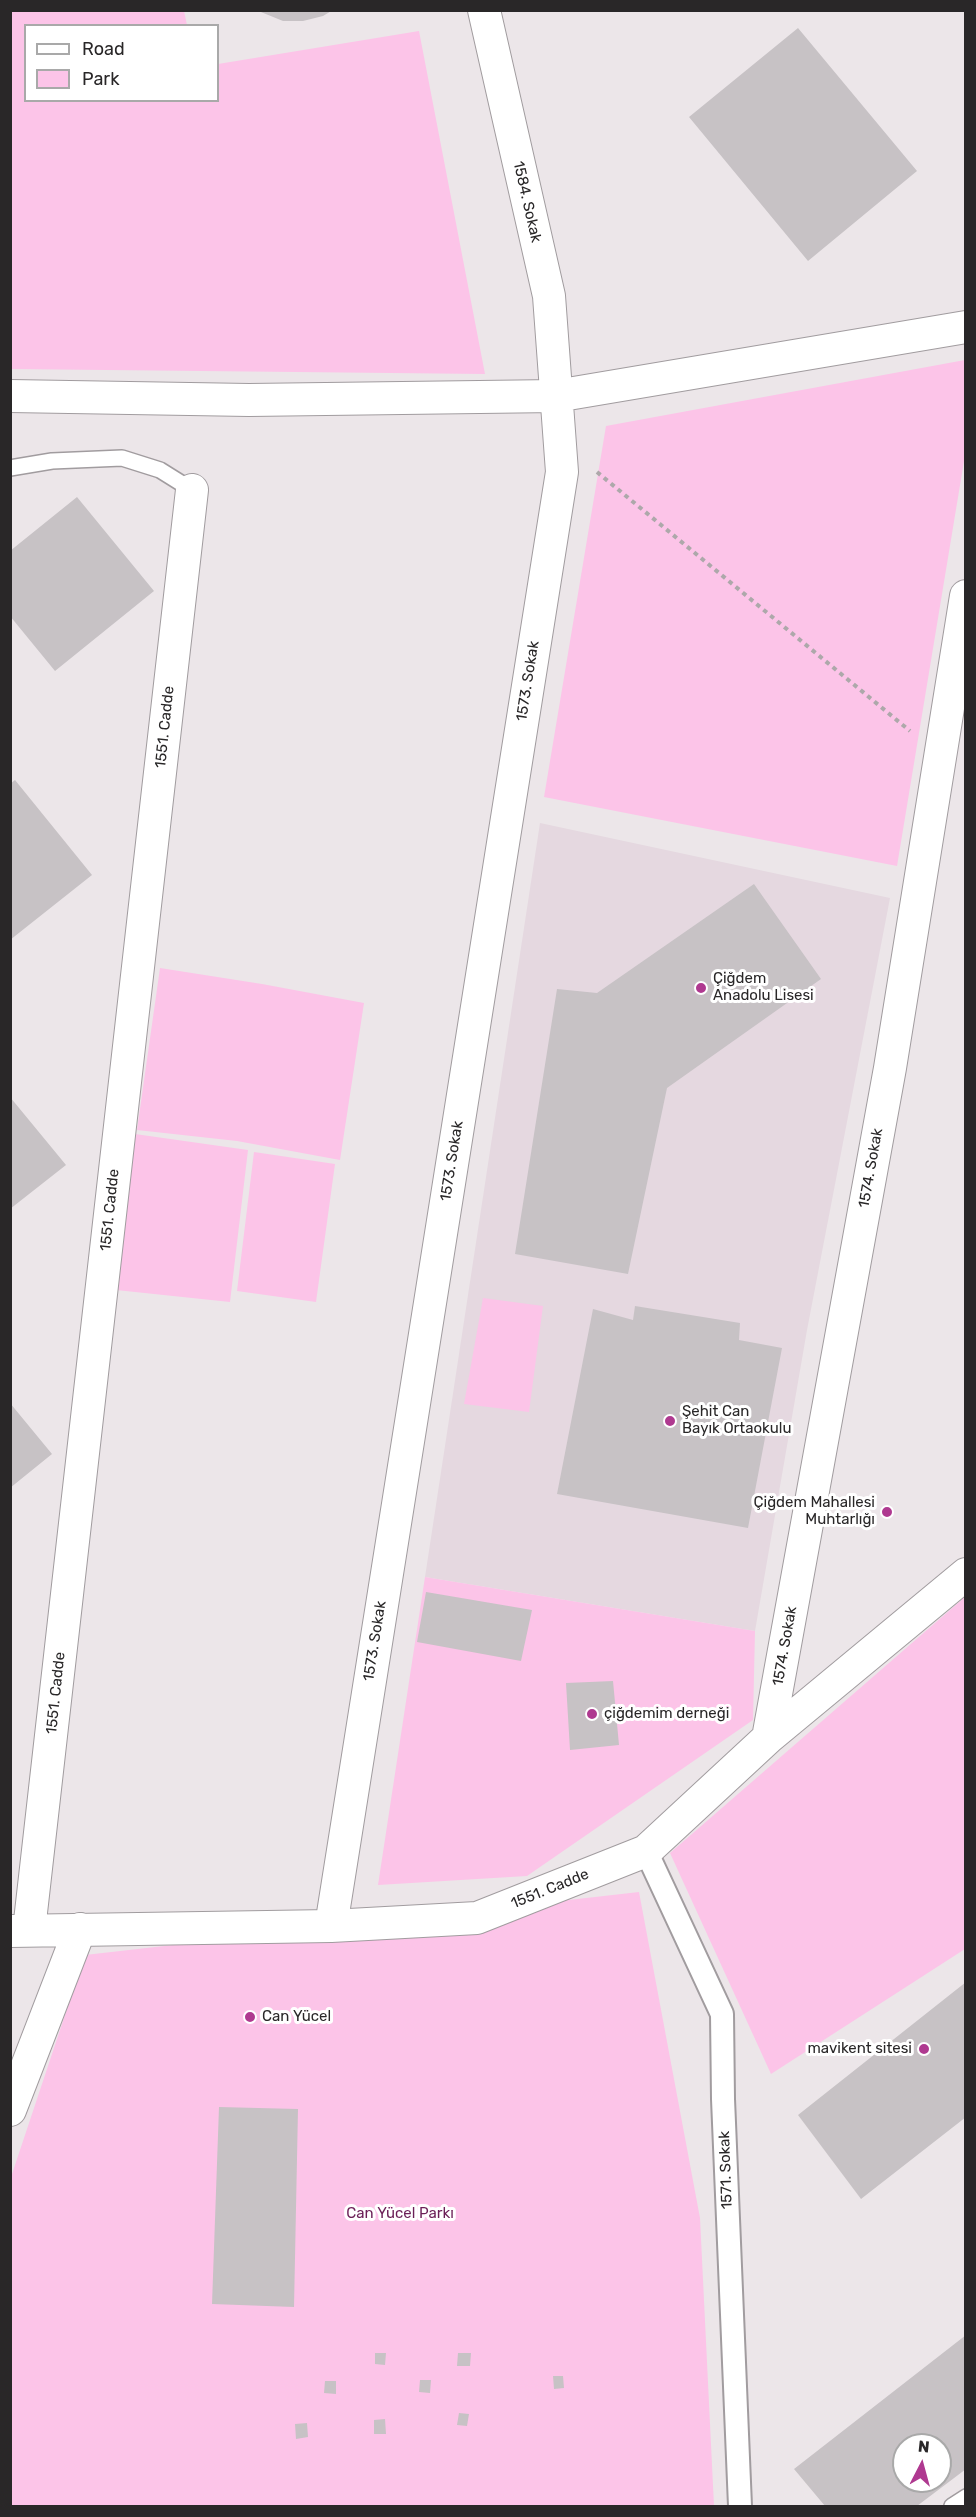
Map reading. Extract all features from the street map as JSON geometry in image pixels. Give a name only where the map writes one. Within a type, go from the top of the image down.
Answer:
[{"type":"street","name":"1584. Sokak","points":[[484,10],[549,296],[556,396]]},
{"type":"street","points":[[10,396],[249,400],[556,396],[966,327]]},
{"type":"street","name":"1573. Sokak","points":[[331,1926],[562,472],[556,396]]},
{"type":"street","name":"1551. Cadde","points":[[192,490],[20,1930],[331,1926],[477,1918],[646,1851],[768,1738],[966,1574]]},
{"type":"street","name":"1574. Sokak","points":[[768,1738],[890,1068],[966,596]]},
{"type":"street","name":"1571. Sokak","points":[[646,1851],[722,2014],[723,2099],[741,2506]]},
{"type":"street","points":[[10,2110],[80,1929]]},
{"type":"lane","points":[[10,468],[52,461],[122,458],[160,470],[192,490]]},
{"type":"lane","points":[[952,2506],[966,2496]]},
{"type":"path","points":[[559,441],[940,755]]},
{"type":"shaded area","points":[[540,823],[890,898],[807,1330],[755,1631],[425,1577]]},
{"type":"green space","points":[[11,10],[184,11],[187,24],[24,24],[24,102],[219,102],[219,64],[419,31],[485,374],[11,369]]},
{"type":"green space","points":[[965,360],[965,455],[897,866],[544,797],[606,426]]},
{"type":"green space","points":[[160,968],[364,1003],[340,1160],[237,1141],[137,1130]]},
{"type":"green space","points":[[135,1134],[248,1150],[230,1302],[116,1290]]},
{"type":"green space","points":[[254,1152],[335,1164],[316,1302],[237,1291]]},
{"type":"green space","points":[[483,1298],[543,1306],[529,1412],[464,1404]]},
{"type":"green space","points":[[425,1577],[755,1631],[753,1720],[527,1876],[378,1885]]},
{"type":"green space","points":[[965,1597],[965,1949],[771,2074],[670,1853]]},
{"type":"green space","name":"Can Yücel Parkı","points":[[639,1892],[700,2218],[714,2506],[11,2506],[11,2177],[85,1955]]},
{"type":"building","points":[[256,10],[333,10],[323,16],[303,21],[283,21]]},
{"type":"building","points":[[798,28],[917,171],[808,261],[689,117]]},
{"type":"building","points":[[77,497],[154,591],[55,671],[10,616],[10,551]]},
{"type":"building","points":[[15,780],[92,875],[10,940],[10,784]]},
{"type":"building","name":"Çiğdem Anadolu Lisesi","points":[[754,884],[821,979],[667,1088],[628,1274],[515,1254],[557,989],[597,993]]},
{"type":"building","points":[[10,1097],[66,1165],[10,1209]]},
{"type":"building","name":"Şehit Can Bayık Ortaokulu","points":[[635,1306],[740,1323],[739,1340],[782,1348],[748,1528],[557,1494],[593,1309],[633,1320]]},
{"type":"building","points":[[10,1403],[52,1454],[10,1488]]},
{"type":"building","points":[[426,1592],[532,1610],[521,1661],[417,1642]]},
{"type":"building","name":"çiğdemim derneği","points":[[613,1681],[619,1745],[570,1750],[566,1683]]},
{"type":"building","name":"mavikent sitesi","points":[[966,1982],[966,2117],[861,2199],[798,2115]]},
{"type":"building","points":[[219,2107],[298,2109],[294,2307],[212,2304]]},
{"type":"building","points":[[966,2335],[966,2469],[952,2480],[952,2433],[892,2433],[892,2493],[934,2493],[917,2506],[825,2506],[794,2469]]},
{"type":"building","points":[[375,2353],[386,2353],[385,2365],[375,2364]]},
{"type":"building","points":[[458,2353],[471,2353],[470,2366],[457,2366]]},
{"type":"building","points":[[553,2376],[563,2376],[564,2388],[554,2389]]},
{"type":"building","points":[[420,2380],[431,2380],[430,2393],[419,2392]]},
{"type":"building","points":[[325,2381],[336,2381],[336,2394],[324,2393]]},
{"type":"building","points":[[459,2413],[469,2414],[467,2426],[457,2425]]},
{"type":"building","points":[[385,2419],[386,2434],[374,2434],[374,2420]]},
{"type":"building","points":[[307,2423],[308,2437],[296,2439],[295,2424]]},
{"type":"place","name":"Çiğdem Anadolu Lisesi","points":[[701,988]]},
{"type":"place","name":"Şehit Can Bayık Ortaokulu","points":[[670,1421]]},
{"type":"place","name":"Çiğdem Mahallesi Muhtarlığı","points":[[887,1512]]},
{"type":"place","name":"çiğdemim derneği","points":[[592,1714]]},
{"type":"place","name":"Can Yücel","points":[[250,2017]]},
{"type":"place","name":"mavikent sitesi","points":[[924,2049]]}]
